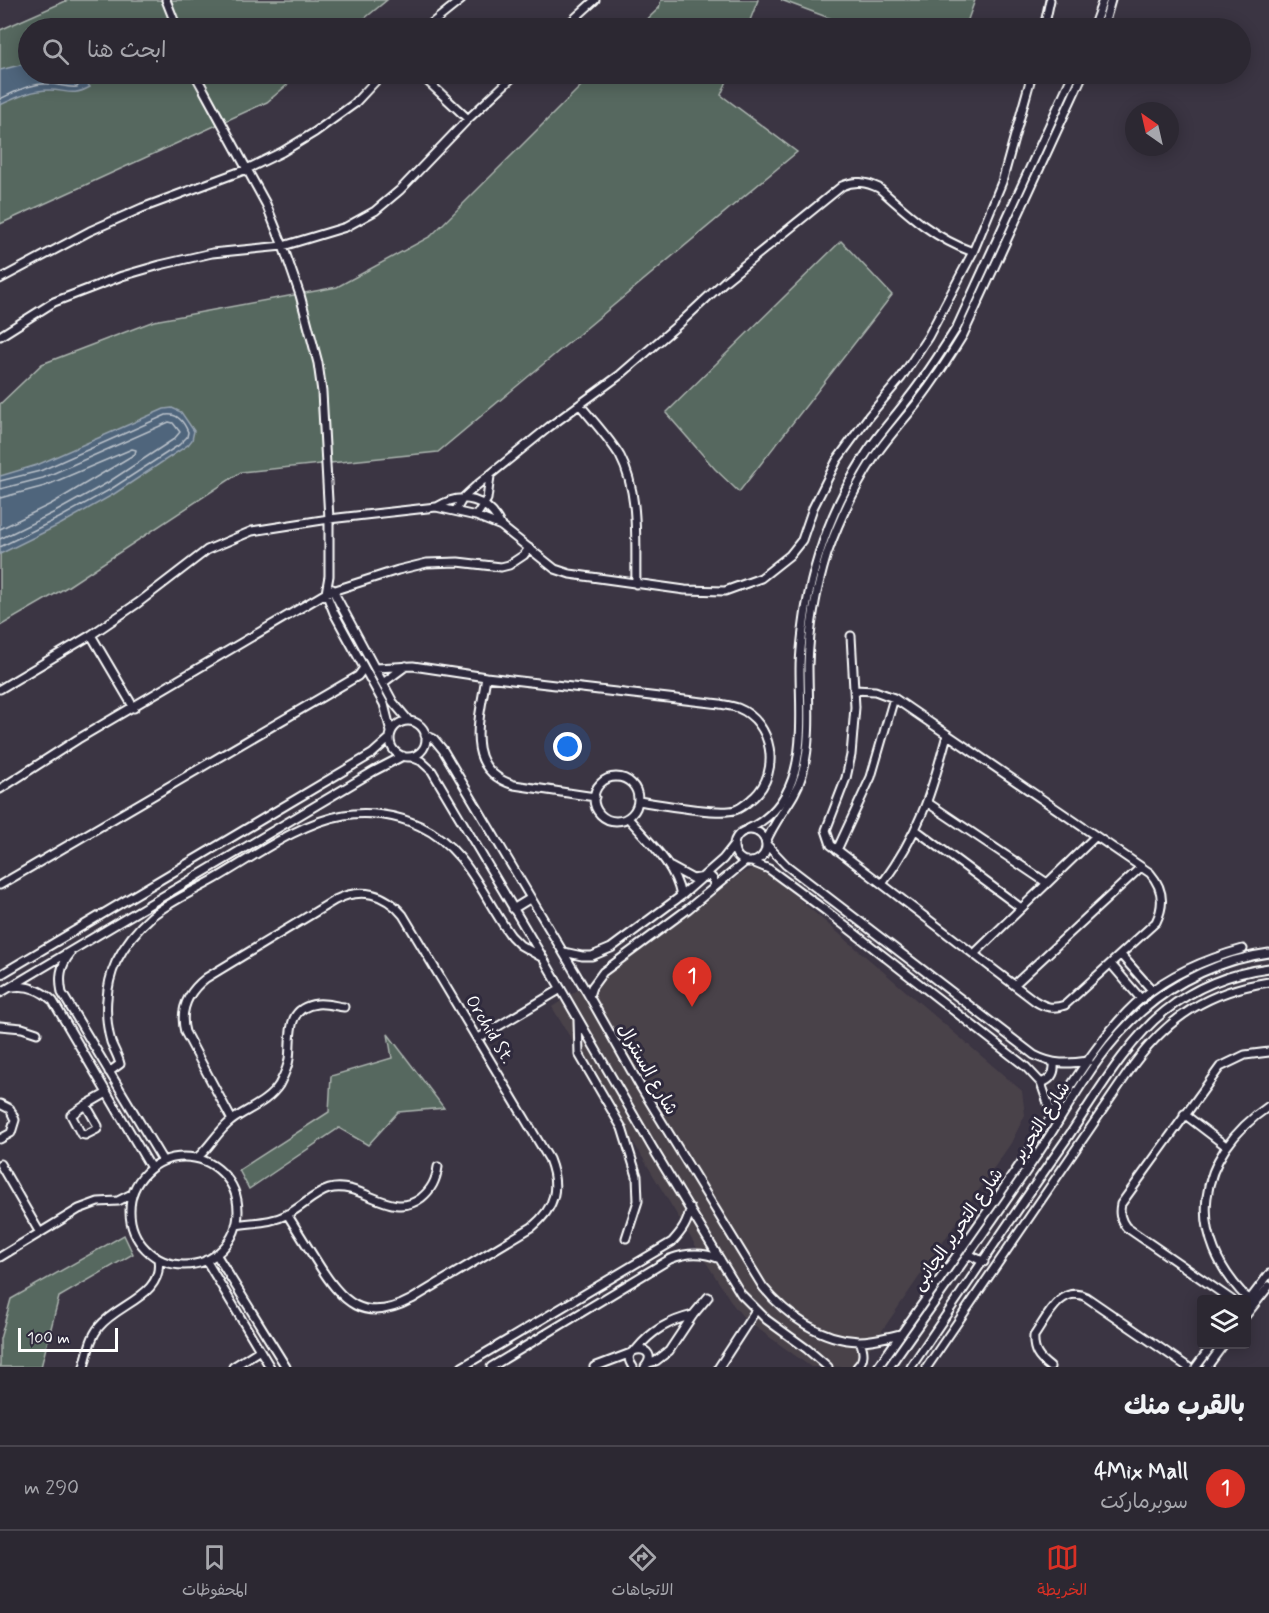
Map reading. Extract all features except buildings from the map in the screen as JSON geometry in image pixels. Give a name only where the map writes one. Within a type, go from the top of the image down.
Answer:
[{"type":"street","points":[[166,0],[173,18]]},
{"type":"street","points":[[438,18],[461,0]]},
{"type":"street","points":[[575,18],[595,0]]},
{"type":"street","points":[[1046,18],[1050,0]]},
{"type":"street","points":[[1097,18],[1103,0]]},
{"type":"street","points":[[1106,18],[1111,0]]},
{"type":"street","points":[[200,84],[248,169],[284,246],[318,363],[322,392],[329,519],[328,583],[329,592],[334,613],[384,704],[394,751],[403,756],[417,755],[424,746],[426,735],[417,724],[409,721],[402,713],[342,609],[329,592]]},
{"type":"street","points":[[0,279],[90,231],[142,208],[248,169],[282,152],[315,132],[360,99],[373,84]]},
{"type":"street","points":[[431,84],[468,119]]},
{"type":"street","points":[[0,336],[54,302],[122,276],[212,253],[284,246],[346,227],[375,211],[415,176],[468,119],[505,84]]},
{"type":"street","points":[[0,689],[91,635],[138,603],[207,550],[252,531],[329,519],[436,507],[456,510],[501,526],[555,568],[570,574],[685,591],[725,591],[760,578],[776,568],[802,540],[813,508],[837,460],[868,416],[901,378],[928,337],[973,252],[1002,182],[1029,84]]},
{"type":"street","points":[[563,952],[592,956],[611,948],[681,896],[723,859],[740,833],[766,819],[785,795],[795,773],[801,744],[800,664],[806,610],[818,556],[831,522],[850,480],[864,457],[933,364],[957,327],[1069,84]]},
{"type":"street","points":[[589,996],[597,979],[619,960],[688,909],[714,886],[749,862],[757,861],[764,854],[775,823],[794,797],[803,774],[808,725],[810,635],[820,581],[837,528],[861,478],[876,455],[924,393],[963,335],[1078,84]]},
{"type":"street","points":[[456,510],[463,498],[526,444],[651,349],[725,281],[836,190],[849,183],[869,183],[879,188],[929,231],[943,240],[973,252]]},
{"type":"street","points":[[1003,230],[1010,234]]},
{"type":"street","points":[[580,405],[619,454],[629,479],[634,506],[636,584]]},
{"type":"street","points":[[476,516],[485,505],[489,494],[490,476]]},
{"type":"street","points":[[436,507],[453,499],[471,499],[492,511],[501,526]]},
{"type":"street","points":[[0,789],[78,740],[329,592],[428,563],[458,562],[501,567],[518,561],[529,548]]},
{"type":"street","points":[[334,613],[342,609]]},
{"type":"street","points":[[91,635],[134,708]]},
{"type":"street","points":[[851,636],[854,734],[846,778],[826,830],[831,845],[1014,985],[1048,1008],[1065,1005],[1148,930],[1161,912],[1162,902],[1161,891],[1150,873],[894,698],[875,691],[854,690]]},
{"type":"street","points":[[354,650],[363,645]]},
{"type":"street","points":[[376,668],[406,666],[730,706],[747,713],[762,729],[770,748],[770,769],[757,794],[735,810],[720,811],[638,801]]},
{"type":"street","points":[[383,682],[406,666]]},
{"type":"street","points":[[0,885],[358,676],[364,668]]},
{"type":"street","points":[[358,676],[369,677]]},
{"type":"street","points":[[486,677],[478,745],[484,763],[490,771],[505,782],[514,785],[595,798]]},
{"type":"street","points":[[837,850],[871,777],[894,698]]},
{"type":"street","points":[[389,719],[396,720],[402,713]]},
{"type":"street","points":[[0,975],[372,754],[391,735],[398,724],[409,721]]},
{"type":"street","name":"شارع السنترال","points":[[426,735],[434,739],[444,750],[640,1086],[763,1287],[783,1308],[818,1332],[831,1337],[860,1341],[901,1334]]},
{"type":"street","points":[[882,884],[900,859],[916,830],[928,802],[947,735]]},
{"type":"street","points":[[0,993],[403,756]]},
{"type":"street","name":"شارع السنترال","points":[[411,757],[421,761],[432,771],[741,1294],[756,1310],[828,1367]]},
{"type":"street","points":[[618,778],[631,783],[635,788],[638,801],[635,811],[628,818],[616,821],[604,817],[595,805],[596,791],[605,781],[618,778]]},
{"type":"street","points":[[928,802],[1047,883]]},
{"type":"street","points":[[109,1072],[120,1064],[108,1026],[108,990],[115,965],[142,925],[167,905],[292,835],[318,822],[346,814],[384,815],[420,826],[436,835],[452,847],[468,867],[511,936],[531,953],[543,958]]},
{"type":"street","points":[[628,818],[669,865],[676,877],[681,896]]},
{"type":"street","points":[[285,825],[292,835]]},
{"type":"street","points":[[746,830],[761,834],[786,865],[1034,1055],[1054,1064],[1089,1061]]},
{"type":"street","points":[[916,830],[1022,908]]},
{"type":"street","points":[[239,833],[248,847]]},
{"type":"street","points":[[974,954],[1095,837]]},
{"type":"street","points":[[734,845],[740,858],[769,869],[1026,1066],[1041,1083],[1052,1115]]},
{"type":"street","points":[[213,848],[221,862]]},
{"type":"street","points":[[669,865],[693,879],[710,876],[714,886]]},
{"type":"street","points":[[1014,985],[1141,867]]},
{"type":"street","name":"Orchid St.","points":[[232,1120],[185,1032],[183,1017],[187,999],[198,984],[215,972],[345,895],[367,893],[378,895],[396,906],[549,1159],[556,1180],[553,1200],[540,1220],[532,1227],[412,1299],[392,1308],[378,1310],[352,1305],[341,1296],[287,1215]]},
{"type":"street","points":[[513,909],[531,898]]},
{"type":"street","points":[[826,911],[833,901]]},
{"type":"street","points":[[611,948],[612,956],[619,960]]},
{"type":"street","name":"شارع التحرير الجانبى","points":[[878,1367],[901,1334],[928,1304],[1089,1061],[1141,999],[1193,966],[1243,949]]},
{"type":"street","points":[[72,951],[61,971],[60,982],[63,993],[163,1161]]},
{"type":"street","name":"شارع التحرير","points":[[889,1367],[928,1304],[968,1254],[1036,1157],[1111,1037],[1157,998],[1173,988],[1207,970],[1238,959],[1269,953]]},
{"type":"street","points":[[1121,955],[1152,990]]},
{"type":"street","points":[[1111,964],[1141,999]]},
{"type":"street","name":"شارع التحرير","points":[[911,1367],[1039,1179],[1146,1029],[1164,1012],[1196,990],[1244,972],[1269,968]]},
{"type":"street","points":[[1207,970],[1212,983]]},
{"type":"street","points":[[927,1367],[1134,1065],[1157,1035],[1185,1012],[1205,1001],[1225,993],[1269,982]]},
{"type":"street","points":[[11,987],[29,987],[38,990],[52,1001],[151,1168]]},
{"type":"street","points":[[477,1039],[561,989]]},
{"type":"street","points":[[196,1158],[209,1147],[219,1132],[232,1120],[257,1106],[278,1086],[289,1060],[289,1032],[293,1020],[302,1010],[314,1004],[344,1007]]},
{"type":"street","points":[[974,1026],[982,1015]]},
{"type":"street","points":[[578,1020],[579,1054],[622,1128],[637,1176],[638,1201],[626,1238]]},
{"type":"street","points":[[0,1026],[22,1028],[37,1034]]},
{"type":"street","points":[[1226,1295],[1126,1227],[1119,1212],[1121,1204],[1220,1067],[1245,1055],[1269,1052]]},
{"type":"street","points":[[1124,1057],[1134,1065]]},
{"type":"street","points":[[1041,1083],[1050,1078],[1054,1064]]},
{"type":"street","points":[[86,1105],[98,1126],[85,1136],[81,1134],[71,1116],[86,1105],[106,1093]]},
{"type":"street","points":[[607,1102],[621,1094]]},
{"type":"street","points":[[0,1104],[10,1109],[15,1120],[11,1133],[0,1139]]},
{"type":"street","points":[[1243,1295],[1221,1268],[1213,1248],[1206,1206],[1215,1165],[1226,1146],[1238,1130],[1269,1106]]},
{"type":"street","points":[[1184,1114],[1226,1146]]},
{"type":"street","points":[[208,1162],[209,1147]]},
{"type":"street","points":[[1028,1152],[1036,1157]]},
{"type":"street","points":[[185,1157],[196,1158],[217,1168],[231,1184],[238,1204],[236,1225],[232,1236],[216,1254],[206,1260],[184,1265],[173,1264],[149,1253],[137,1238],[131,1225],[129,1211],[132,1194],[137,1184],[151,1168],[163,1161],[185,1157]]},
{"type":"street","points":[[0,1164],[40,1233]]},
{"type":"street","points":[[236,1225],[277,1219],[318,1194],[339,1188],[359,1191],[392,1205],[405,1205],[429,1192],[436,1180],[438,1167]]},
{"type":"street","points":[[1039,1179],[1051,1187]]},
{"type":"street","points":[[0,1257],[88,1204],[108,1200],[118,1201],[132,1194]]},
{"type":"street","points":[[118,1201],[129,1211]]},
{"type":"street","points":[[466,1366],[592,1288],[672,1242],[688,1221],[690,1208]]},
{"type":"street","points":[[238,1215],[255,1222]]},
{"type":"street","points":[[491,1367],[680,1255],[701,1253],[720,1259]]},
{"type":"street","points":[[216,1254],[285,1367]]},
{"type":"street","points":[[968,1254],[984,1262]]},
{"type":"street","points":[[158,1259],[158,1276]]},
{"type":"street","points":[[206,1260],[270,1367]]},
{"type":"street","points":[[84,1367],[92,1338],[98,1328],[105,1320],[152,1287],[158,1276],[173,1264]]},
{"type":"street","points":[[1251,1297],[1269,1274]]},
{"type":"street","points":[[1251,1309],[1269,1286]]},
{"type":"street","points":[[592,1288],[600,1302]]},
{"type":"street","points":[[1050,1367],[1035,1353],[1034,1336],[1063,1298],[1072,1294],[1086,1297],[1188,1367]]},
{"type":"street","points":[[594,1367],[642,1350],[648,1353],[648,1365],[656,1361],[669,1351],[708,1297]]},
{"type":"street","points":[[718,1367],[756,1310]]},
{"type":"street","points":[[633,1367],[629,1362],[633,1352],[655,1331],[666,1323],[693,1315]]},
{"type":"street","points":[[857,1367],[863,1357],[860,1341]]},
{"type":"street","points":[[1196,1367],[1210,1349]]},
{"type":"street","points":[[1207,1367],[1220,1349]]},
{"type":"street","points":[[233,1367],[260,1350]]},
{"type":"street","points":[[923,1350],[935,1355]]},
{"type":"shaded area","points":[[754,868],[765,870],[1022,1091],[1025,1115],[1011,1143],[857,1367],[811,1367],[746,1320],[734,1306],[552,1007],[651,942],[742,873]]},
{"type":"green space","points":[[68,0],[387,0],[365,18],[27,18]]},
{"type":"green space","points":[[661,0],[758,0],[751,18],[648,18],[659,8]]},
{"type":"green space","points":[[781,0],[975,0],[969,18],[829,18]]},
{"type":"green space","points":[[18,22],[18,84],[288,84],[267,102],[0,224],[0,30]]},
{"type":"green space","points":[[583,84],[726,84],[721,95],[797,152],[438,452],[241,472],[67,587],[0,626],[0,404],[42,364],[154,321],[337,287],[431,236]]},
{"type":"green space","points":[[841,241],[892,295],[739,492],[715,469],[666,413]]},
{"type":"green space","points":[[388,1034],[444,1108],[398,1112],[368,1145],[339,1128],[249,1189],[239,1170],[329,1112],[331,1076],[392,1058]]},
{"type":"green space","points":[[124,1235],[133,1254],[59,1297],[41,1367],[0,1367],[0,1339],[11,1299]]},
{"type":"water","points":[[18,66],[18,84],[87,84],[90,87],[74,92],[36,91],[0,105],[0,70]]},
{"type":"water","points":[[172,408],[181,412],[194,431],[188,445],[114,494],[61,524],[0,554],[0,476],[37,465],[164,409]]},
{"type":"place","name":"4Mix Mall","points":[[692,1007]]}]
